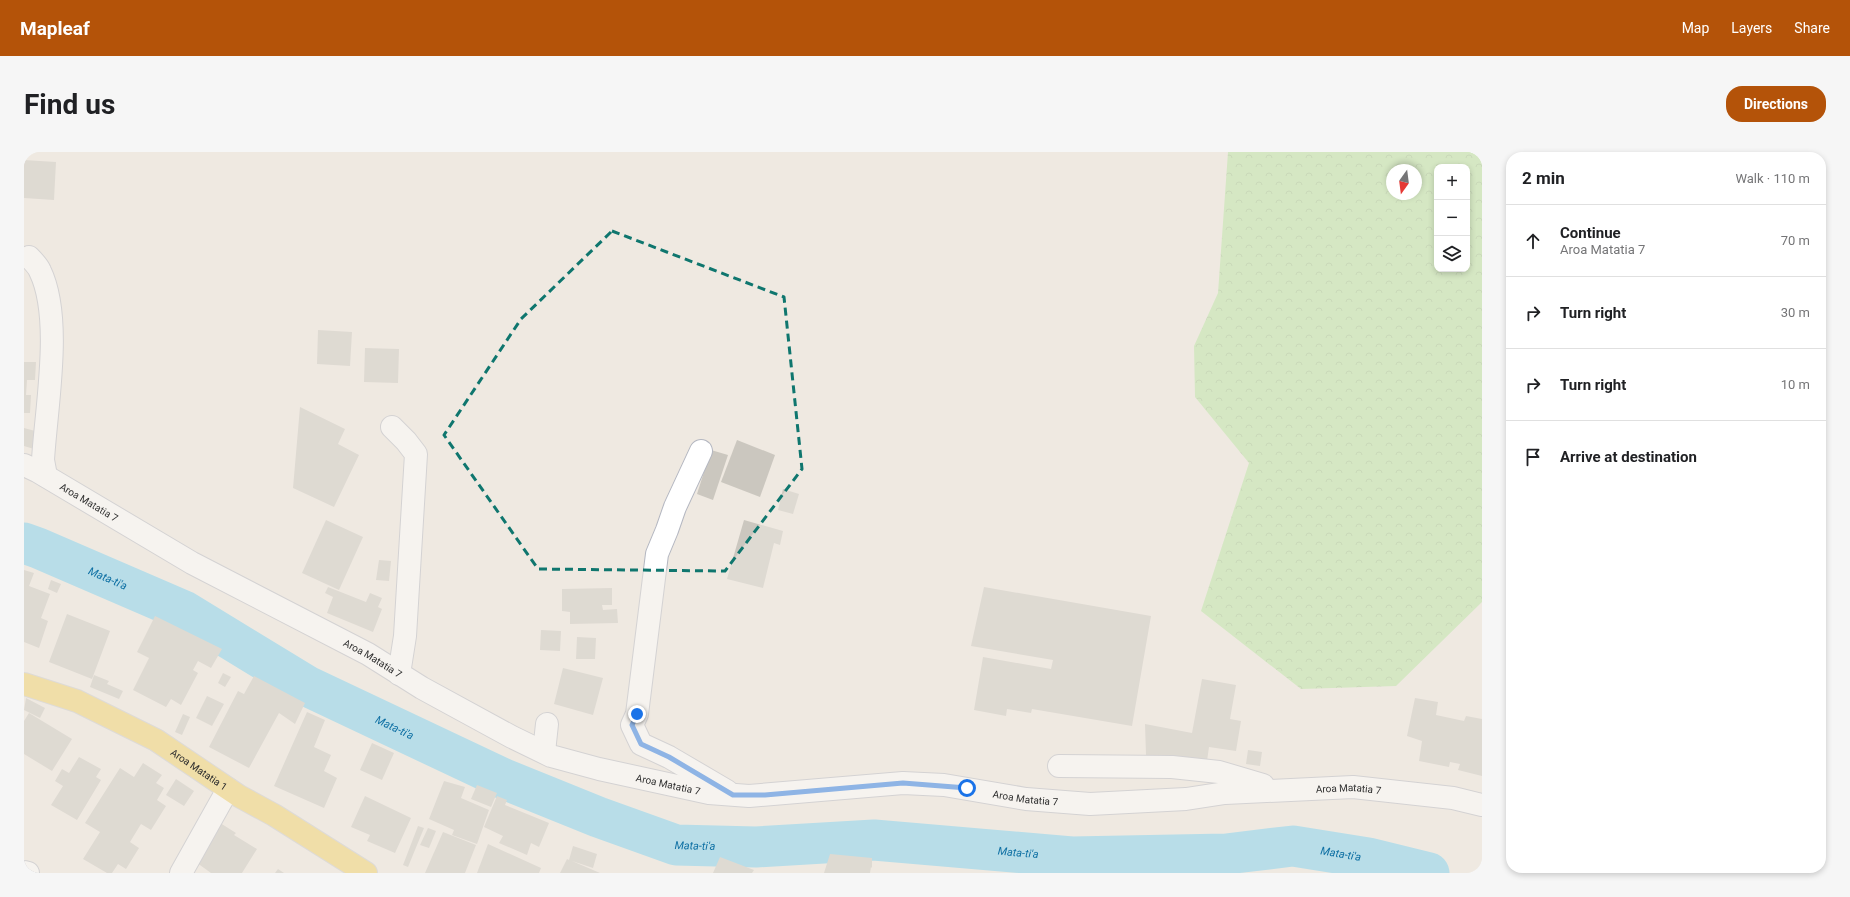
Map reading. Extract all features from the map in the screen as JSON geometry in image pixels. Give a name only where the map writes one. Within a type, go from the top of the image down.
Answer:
[{"type":"main road","name":"Aroa Matatia 1","points":[[24,684],[77,701],[156,740],[228,789],[366,873]]},
{"type":"street","points":[[29,257],[40,270],[46,285],[49,304],[52,343],[43,460],[46,476]]},
{"type":"street","points":[[392,427],[416,454],[405,636],[399,674]]},
{"type":"street","points":[[701,451],[675,507],[667,530],[656,554],[637,714],[632,725],[641,744],[669,757],[733,795]]},
{"type":"street","name":"Aroa Matatia 7","points":[[24,465],[46,476],[192,563],[304,620],[335,639],[368,654],[422,688],[544,752],[563,760],[599,769],[704,792],[733,795],[777,794],[903,783],[944,785],[1041,800],[1090,804],[1186,799],[1225,793],[1353,787],[1452,798],[1482,805]]},
{"type":"street","points":[[544,752],[547,724]]},
{"type":"street","points":[[1059,766],[1172,767],[1219,772],[1270,788],[1271,791]]},
{"type":"street","points":[[181,873],[228,789]]},
{"type":"street","points":[[24,872],[28,873]]},
{"type":"highlighted area","points":[[612,231],[784,297],[802,469],[725,571],[538,569],[444,435],[521,319]]},
{"type":"green space","points":[[1228,152],[1482,152],[1482,602],[1396,686],[1301,689],[1201,611],[1249,463],[1195,397],[1194,346],[1218,293]]},
{"type":"building","points":[[24,160],[56,162],[54,200],[24,198]]},
{"type":"building","points":[[318,330],[352,332],[350,366],[317,364]]},
{"type":"building","points":[[365,348],[399,349],[398,383],[364,382]]},
{"type":"building","points":[[24,362],[36,362],[35,380],[27,380],[26,395],[31,395],[30,413],[24,413]]},
{"type":"building","points":[[300,407],[345,429],[338,444],[359,455],[334,507],[293,488]]},
{"type":"building","points":[[24,428],[39,432],[34,449],[24,446]]},
{"type":"building","points":[[737,440],[775,455],[760,497],[721,482]]},
{"type":"building","points":[[711,450],[728,455],[713,500],[697,494]]},
{"type":"building","points":[[783,489],[799,494],[793,514],[778,510]]},
{"type":"building","points":[[326,520],[363,537],[339,590],[302,573]]},
{"type":"building","points":[[744,520],[783,531],[780,545],[774,543],[763,588],[727,579]]},
{"type":"building","points":[[379,560],[391,561],[389,581],[376,580]]},
{"type":"building","points":[[24,570],[34,573],[29,586],[50,594],[41,618],[48,621],[39,648],[24,642]]},
{"type":"building","points":[[51,580],[61,584],[57,593],[48,589]]},
{"type":"building","points":[[328,587],[366,602],[370,593],[382,598],[378,607],[382,609],[373,632],[327,613],[333,597],[325,593]]},
{"type":"building","points":[[984,587],[1151,616],[1132,726],[1032,709],[1031,713],[1007,709],[1006,716],[974,710],[983,657],[1051,669],[1053,660],[971,646]]},
{"type":"building","points":[[612,588],[612,605],[602,605],[603,610],[617,609],[618,623],[570,624],[570,612],[562,611],[562,589]]},
{"type":"building","points":[[67,614],[110,631],[92,679],[49,662]]},
{"type":"building","points":[[155,616],[222,649],[211,668],[198,661],[193,670],[198,673],[181,705],[171,699],[166,707],[133,690],[149,658],[137,652]]},
{"type":"building","points":[[541,630],[561,631],[560,651],[540,650]]},
{"type":"building","points":[[577,637],[596,638],[595,659],[576,659]]},
{"type":"building","points":[[563,668],[603,678],[593,715],[554,704]]},
{"type":"building","points":[[223,673],[231,677],[225,687],[218,683]]},
{"type":"building","points":[[94,675],[109,681],[107,684],[123,691],[119,699],[90,687]]},
{"type":"building","points":[[254,676],[305,703],[295,724],[279,713],[249,768],[209,747],[238,691],[244,694]]},
{"type":"building","points":[[1202,679],[1236,685],[1230,719],[1241,721],[1236,751],[1209,747],[1207,761],[1146,755],[1145,724],[1192,733]]},
{"type":"building","points":[[207,696],[224,704],[212,726],[196,718]]},
{"type":"building","points":[[26,698],[45,708],[40,718],[24,710]]},
{"type":"building","points":[[1415,698],[1438,702],[1436,715],[1464,721],[1466,716],[1482,719],[1482,776],[1458,770],[1460,764],[1450,762],[1449,767],[1419,761],[1422,741],[1407,736]]},
{"type":"building","points":[[307,712],[325,720],[314,747],[331,755],[324,771],[337,778],[324,808],[274,786]]},
{"type":"building","points":[[29,713],[72,739],[52,771],[24,754],[24,721]]},
{"type":"building","points":[[183,714],[190,717],[182,735],[175,732]]},
{"type":"building","points":[[372,743],[394,753],[382,780],[360,770]]},
{"type":"building","points":[[1248,750],[1262,752],[1260,766],[1246,764]]},
{"type":"building","points":[[79,757],[101,769],[96,777],[101,780],[77,820],[51,805],[63,786],[55,781],[62,769],[69,773]]},
{"type":"building","points":[[143,763],[162,775],[156,783],[164,788],[157,800],[166,806],[151,830],[141,824],[130,842],[139,848],[126,869],[118,864],[112,873],[107,873],[83,859],[100,832],[85,823],[120,768],[134,777]]},
{"type":"building","points":[[176,779],[194,791],[184,806],[166,795]]},
{"type":"building","points":[[444,781],[465,787],[461,798],[489,810],[477,844],[452,835],[454,830],[429,819]]},
{"type":"building","points":[[477,785],[497,793],[491,807],[471,799]]},
{"type":"building","points":[[365,796],[411,818],[395,853],[367,841],[370,835],[351,827]]},
{"type":"building","points":[[497,796],[507,800],[505,805],[549,823],[539,847],[531,843],[527,855],[499,843],[503,836],[484,827]]},
{"type":"building","points":[[217,821],[236,833],[234,835],[257,849],[242,873],[211,873],[193,860]]},
{"type":"building","points":[[418,826],[424,828],[408,867],[403,865]]},
{"type":"building","points":[[428,828],[436,831],[429,848],[420,845]]},
{"type":"building","points":[[443,832],[476,845],[465,873],[425,873]]},
{"type":"building","points":[[488,844],[541,868],[539,873],[477,873]]},
{"type":"building","points":[[573,846],[597,854],[593,868],[572,861],[600,873],[560,873],[567,859],[569,860]]},
{"type":"building","points":[[830,854],[872,858],[872,868],[871,867],[870,873],[824,873]]},
{"type":"building","points":[[720,857],[754,870],[752,873],[713,873]]},
{"type":"building","points":[[278,869],[284,873],[275,873]]},
{"type":"waterway","name":"Mata-ti'a","points":[[24,543],[184,611],[307,686],[504,779],[598,817],[676,845],[756,847],[874,840],[1072,857],[1226,854],[1293,846],[1368,858],[1429,873]]},
{"type":"route","points":[[637,714],[632,725],[641,744],[653,748],[733,795],[765,795],[903,783],[967,788]]}]
